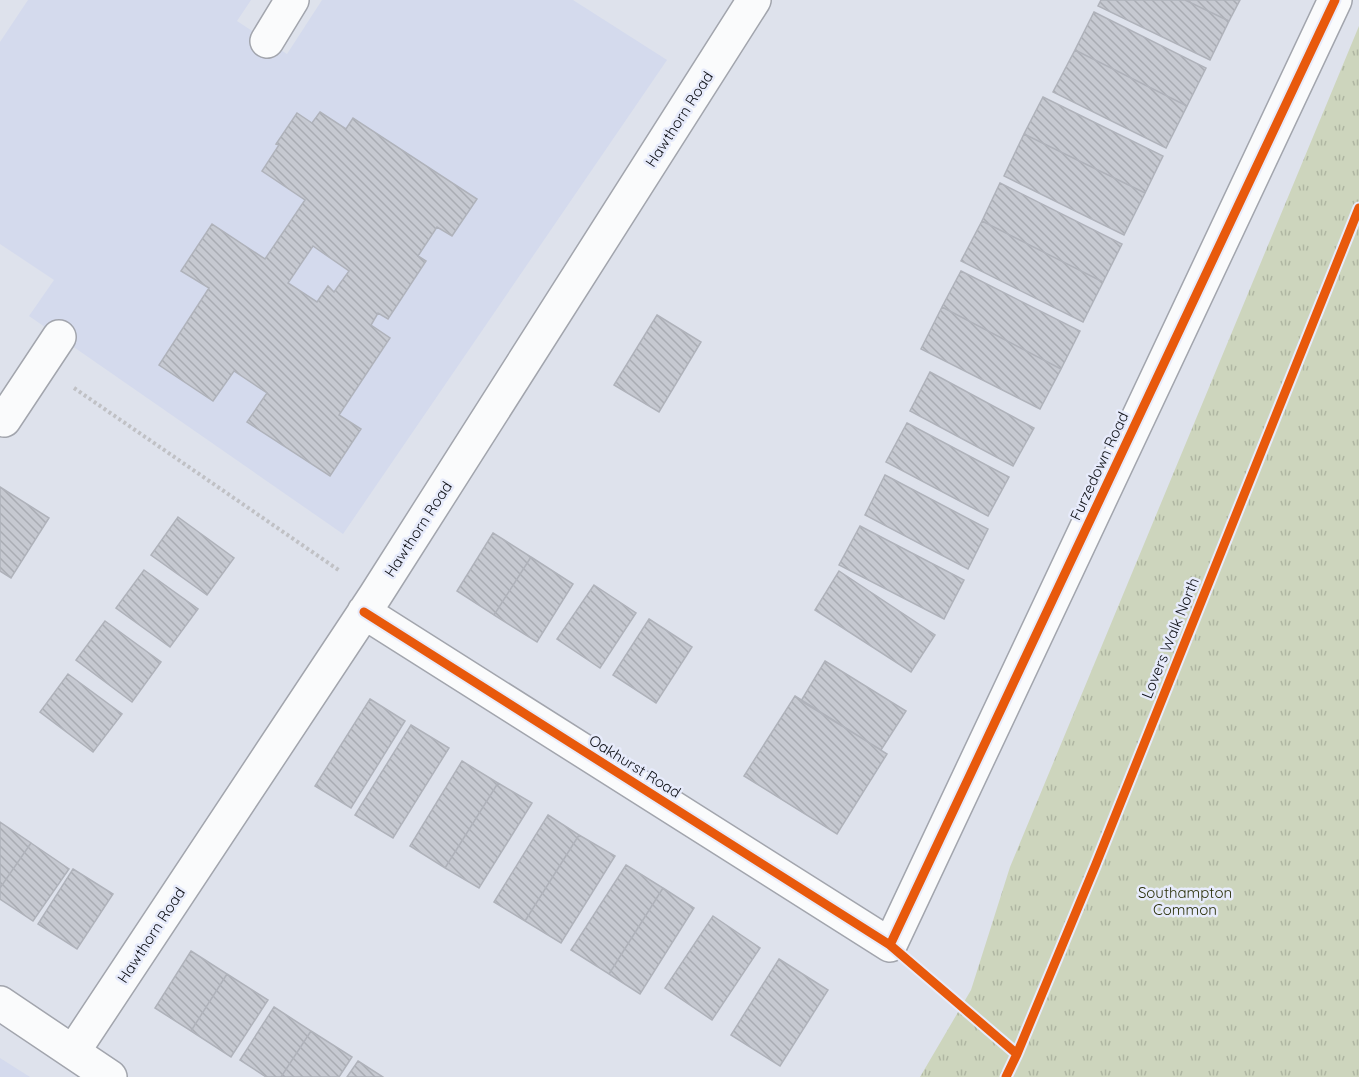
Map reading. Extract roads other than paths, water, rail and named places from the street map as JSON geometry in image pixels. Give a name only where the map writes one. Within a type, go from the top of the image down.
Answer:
[{"type":"street","points":[[267,41],[292,0]]},
{"type":"street","name":"Hawthorn Road","points":[[73,1052],[369,604],[754,0]]},
{"type":"street","name":"Furzedown Road","points":[[890,945],[1335,0]]},
{"type":"street","points":[[0,418],[4,420],[59,337]]},
{"type":"street","name":"Oakhurst Road","points":[[369,604],[890,945]]},
{"type":"street","points":[[0,1003],[110,1077]]},
{"type":"park label","name":"Southampton Common","points":[[1185,900]]}]
